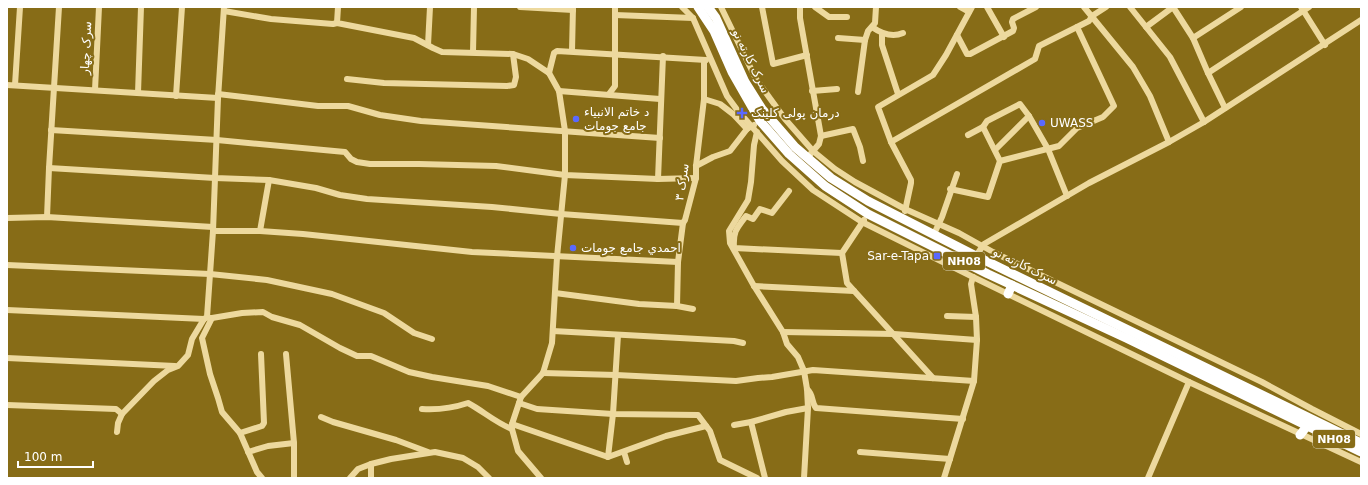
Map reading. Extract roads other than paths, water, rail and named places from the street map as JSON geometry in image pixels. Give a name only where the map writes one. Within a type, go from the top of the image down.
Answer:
[{"type":"highway","name":"سرک کارته نو","points":[[698,7],[714,32],[732,72],[753,126],[792,151],[810,154],[832,178],[868,201],[976,256],[1238,382],[1279,407]]},
{"type":"highway","name":"سرک کارته نو","points":[[708,7],[716,18],[745,82],[762,110],[792,151],[825,186],[868,214],[1012,285],[1237,392],[1309,417],[1361,443]]},
{"type":"highway","points":[[825,186],[832,178]]},
{"type":"highway","points":[[1008,294],[1012,285]]},
{"type":"highway","points":[[1237,392],[1238,382]]},
{"type":"highway","points":[[1300,435],[1309,417]]},
{"type":"highway","name":"NH08","points":[[1309,417],[1361,452]]},
{"type":"street","points":[[15,85],[20,7]]},
{"type":"street","points":[[47,217],[59,7]]},
{"type":"street","name":"سرک چهار","points":[[95,90],[99,7]]},
{"type":"street","points":[[138,93],[141,7]]},
{"type":"street","points":[[176,96],[182,7]]},
{"type":"street","points":[[337,23],[338,7]]},
{"type":"street","points":[[428,45],[430,7]]},
{"type":"street","points":[[473,52],[474,7]]},
{"type":"street","points":[[520,7],[573,9],[572,51]]},
{"type":"street","points":[[609,94],[615,86],[615,7]]},
{"type":"street","points":[[682,7],[693,18],[727,96],[782,161],[813,190],[862,222],[1189,382],[1300,435],[1361,462]]},
{"type":"street","points":[[721,7],[756,79],[810,154],[855,182],[905,209],[939,224],[1262,382],[1309,417],[1361,434]]},
{"type":"street","points":[[762,7],[773,64],[807,55]]},
{"type":"street","points":[[800,7],[800,18],[821,136],[819,144],[810,154]]},
{"type":"street","points":[[815,7],[829,17],[847,17]]},
{"type":"street","points":[[858,92],[865,40],[868,31],[875,23],[876,7]]},
{"type":"street","points":[[902,218],[911,180],[891,142],[878,107],[933,74],[946,55],[970,10],[960,7]]},
{"type":"street","points":[[987,7],[1004,37]]},
{"type":"street","points":[[957,34],[965,52],[968,54],[1004,37],[1014,30],[1012,22],[1013,19],[1036,7]]},
{"type":"street","points":[[1084,7],[1133,67],[1150,96],[1169,142]]},
{"type":"street","points":[[891,142],[1035,59],[1039,46],[1089,21],[1092,16],[1106,7]]},
{"type":"street","points":[[1130,7],[1174,64],[1204,122]]},
{"type":"street","points":[[1146,27],[1173,7],[1193,38],[1225,108]]},
{"type":"street","points":[[1193,38],[1241,7]]},
{"type":"street","points":[[1208,73],[1304,8],[1325,44]]},
{"type":"street","points":[[262,478],[257,472],[240,433],[222,412],[210,374],[202,338],[208,318],[218,96],[224,9],[290,21],[337,23],[414,38],[442,52],[513,54],[528,59],[549,73],[559,91],[565,131],[565,175],[557,257],[554,331],[549,357],[543,373],[520,400],[512,426],[518,451],[541,478]]},
{"type":"street","points":[[615,14],[693,18]]},
{"type":"street","points":[[976,256],[984,244],[1089,183],[1169,142],[1204,122],[1361,20]]},
{"type":"street","points":[[1000,161],[1059,146],[1078,128],[1103,118],[1114,106],[1077,27]]},
{"type":"street","points":[[872,28],[882,33],[897,36],[903,33]]},
{"type":"street","points":[[882,33],[882,45],[898,94]]},
{"type":"street","points":[[838,38],[865,40]]},
{"type":"street","points":[[549,73],[555,51],[615,53],[710,60]]},
{"type":"street","points":[[347,79],[384,83],[514,85],[516,77],[513,54]]},
{"type":"street","points":[[658,179],[660,99],[663,56]]},
{"type":"street","name":"سرک ۳","points":[[676,306],[678,262],[683,222],[689,207],[696,178],[696,166],[704,99],[704,60]]},
{"type":"street","points":[[7,85],[176,96],[218,96],[318,106],[348,106],[380,115],[421,122],[660,138]]},
{"type":"street","points":[[812,91],[837,89]]},
{"type":"street","points":[[559,91],[660,99]]},
{"type":"street","points":[[704,99],[720,104],[753,126]]},
{"type":"street","points":[[968,135],[982,127],[987,121],[1020,104],[1029,116],[1048,149],[1067,196]]},
{"type":"street","points":[[995,150],[1029,116]]},
{"type":"street","points":[[696,166],[713,157],[730,151],[753,126]]},
{"type":"street","points":[[950,189],[988,196],[1000,161],[982,127]]},
{"type":"street","points":[[821,136],[853,129],[860,147],[863,161]]},
{"type":"street","points":[[51,130],[217,140],[345,152],[351,159],[357,162],[370,164],[496,166],[565,175],[658,179],[696,178]]},
{"type":"street","points":[[757,132],[754,145],[752,182],[748,200],[729,231],[730,243],[754,286],[783,332],[787,344],[798,357],[804,371],[808,389],[804,478]]},
{"type":"street","points":[[49,168],[269,180],[316,188],[340,195],[367,199],[683,222]]},
{"type":"street","points":[[934,234],[939,224],[956,174]]},
{"type":"street","points":[[260,232],[269,180]]},
{"type":"street","points":[[734,248],[734,234],[736,228],[746,216],[754,218],[760,209],[772,213],[788,191]]},
{"type":"street","points":[[868,214],[842,253],[847,283],[933,378]]},
{"type":"street","points":[[7,218],[47,217],[303,234],[472,252],[678,262]]},
{"type":"street","points":[[734,248],[842,253]]},
{"type":"street","points":[[7,265],[210,274],[267,280],[332,294],[356,304],[384,312],[414,333],[432,339]]},
{"type":"street","points":[[944,478],[974,381],[978,340],[971,284],[973,277]]},
{"type":"street","points":[[754,286],[854,291]]},
{"type":"street","points":[[555,293],[639,304],[676,306],[693,309]]},
{"type":"street","points":[[7,310],[208,318],[242,312],[263,312],[272,317],[300,325],[357,356],[371,356],[409,372],[446,380],[488,386],[537,409],[613,414],[698,415],[710,431],[720,460],[757,478]]},
{"type":"street","points":[[947,316],[976,317]]},
{"type":"street","points":[[117,432],[118,423],[122,414],[154,381],[168,370],[178,366],[188,355],[192,339],[208,318]]},
{"type":"street","points":[[554,331],[743,343]]},
{"type":"street","points":[[783,332],[894,334],[978,340]]},
{"type":"street","points":[[608,457],[613,414],[618,335]]},
{"type":"street","points":[[240,433],[262,426],[264,423],[260,354]]},
{"type":"street","points":[[286,354],[294,443],[294,478]]},
{"type":"street","points":[[7,358],[178,366]]},
{"type":"street","points":[[543,373],[616,374],[736,382],[813,370],[974,381]]},
{"type":"street","points":[[1148,478],[1189,382]]},
{"type":"street","points":[[808,389],[812,393],[816,408],[963,419]]},
{"type":"street","points":[[422,409],[436,410],[468,403],[484,412],[499,424],[512,426],[608,457],[666,436],[706,426]]},
{"type":"street","points":[[7,405],[116,409],[122,414]]},
{"type":"street","points":[[734,425],[808,408]]},
{"type":"street","points":[[321,417],[333,422],[396,440],[429,453]]},
{"type":"street","points":[[751,422],[765,478]]},
{"type":"street","points":[[248,452],[268,446],[294,443]]},
{"type":"street","points":[[350,478],[358,469],[372,464],[391,459],[436,452],[463,458],[478,467],[489,478]]},
{"type":"street","points":[[624,452],[627,462]]},
{"type":"street","points":[[860,452],[950,459]]},
{"type":"street","points":[[371,478],[372,464]]},
{"type":"place","name":"درمان پولی کلینک","points":[[742,113]]},
{"type":"place","name":"د خاتم الانبیاء جامع جومات","points":[[576,119]]},
{"type":"place","name":"UWASS","points":[[1042,123]]},
{"type":"place","name":"احمدي جامع جومات","points":[[573,248]]},
{"type":"place","name":"Sar-e-Tapa","points":[[937,256]]}]
